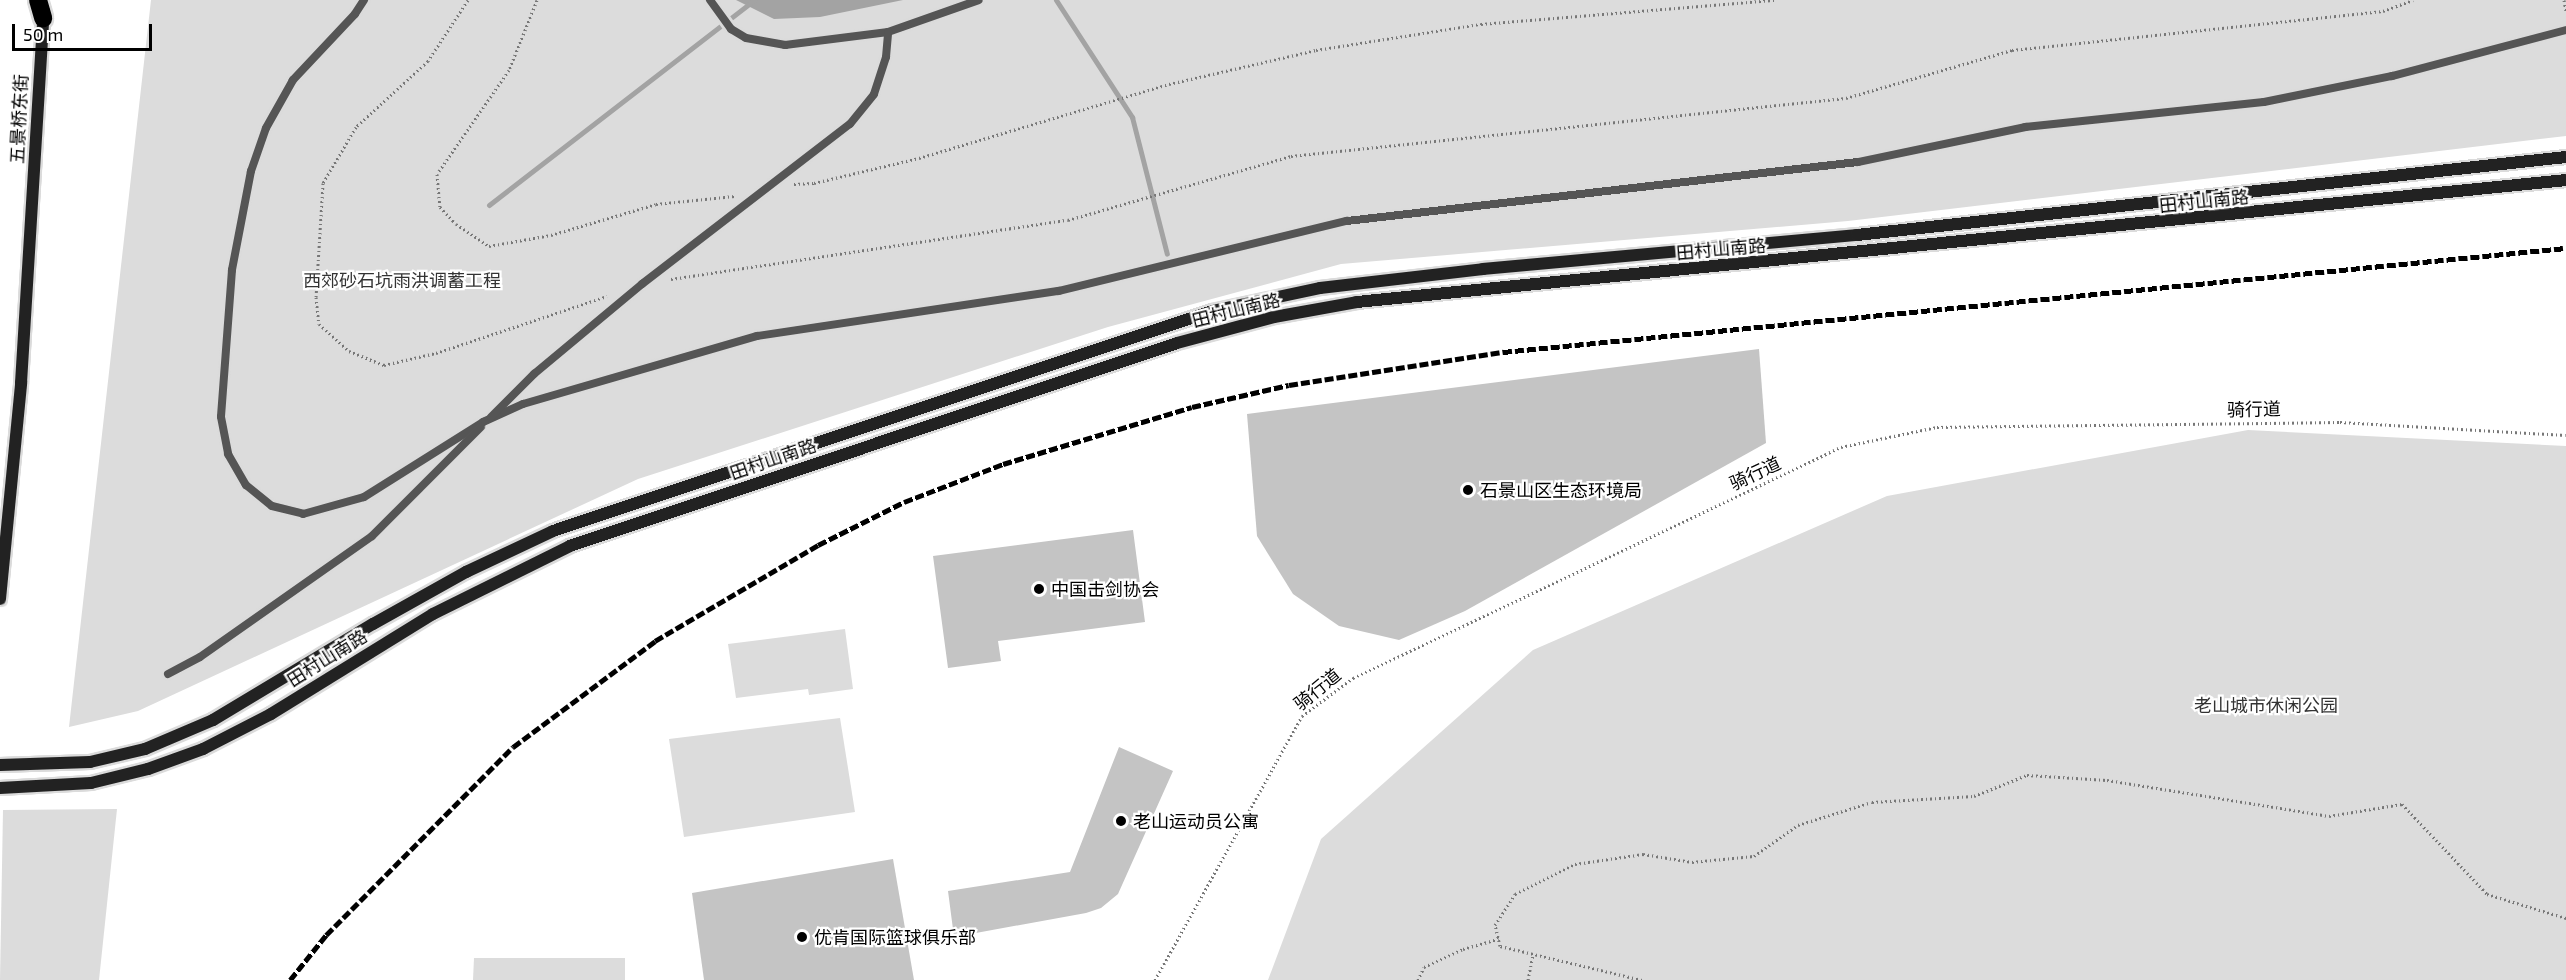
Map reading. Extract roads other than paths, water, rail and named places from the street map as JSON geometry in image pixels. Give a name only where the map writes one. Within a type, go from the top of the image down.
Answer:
[{"type":"highway","points":[[38,0],[44,9]]},
{"type":"main road","name":"五景桥东街","points":[[0,599],[21,383],[44,9]]},
{"type":"main road","name":"田村山南路","points":[[0,765],[90,762],[145,749],[213,720],[393,612],[553,531],[1212,311],[1320,288],[1448,273],[1857,235],[2566,157]]},
{"type":"main road","name":"田村山南路","points":[[0,788],[91,783],[148,769],[203,749],[271,714],[433,614],[570,546],[1155,350],[1274,317],[1368,301],[2566,180]]},
{"type":"lane","points":[[364,0],[356,14],[293,80],[266,128],[251,171],[232,270],[220,417],[228,454],[246,485],[272,506],[303,514],[364,496],[488,420],[523,404],[757,336],[1059,291],[1347,221],[1858,162],[2025,128],[2264,102],[2392,76],[2566,30]]},
{"type":"lane","points":[[710,0],[731,29],[746,38],[785,45],[821,44],[888,32],[979,0]]},
{"type":"lane","points":[[168,674],[200,657],[372,536],[534,374],[642,284],[850,124],[874,94],[886,57],[888,32]]},
{"type":"waterway","points":[[489,205],[754,0]]},
{"type":"waterway","points":[[1056,0],[1132,117],[1167,254]]},
{"type":"railway","points":[[290,980],[326,935],[513,747],[655,641],[818,545],[904,502],[1003,464],[1192,407],[1289,385],[1503,352],[2566,248]]},
{"type":"place","name":"石景山区生态环境局","points":[[1468,490]]},
{"type":"place","name":"中国击剑协会","points":[[1039,589]]},
{"type":"place","name":"老山运动员公寓","points":[[1121,821]]},
{"type":"place","name":"优肯国际篮球俱乐部","points":[[802,937]]},
{"type":"park label","name":"西郊砂石坑雨洪调蓄工程","points":[[402,280]]},
{"type":"park label","name":"老山城市休闲公园","points":[[2266,705]]}]
